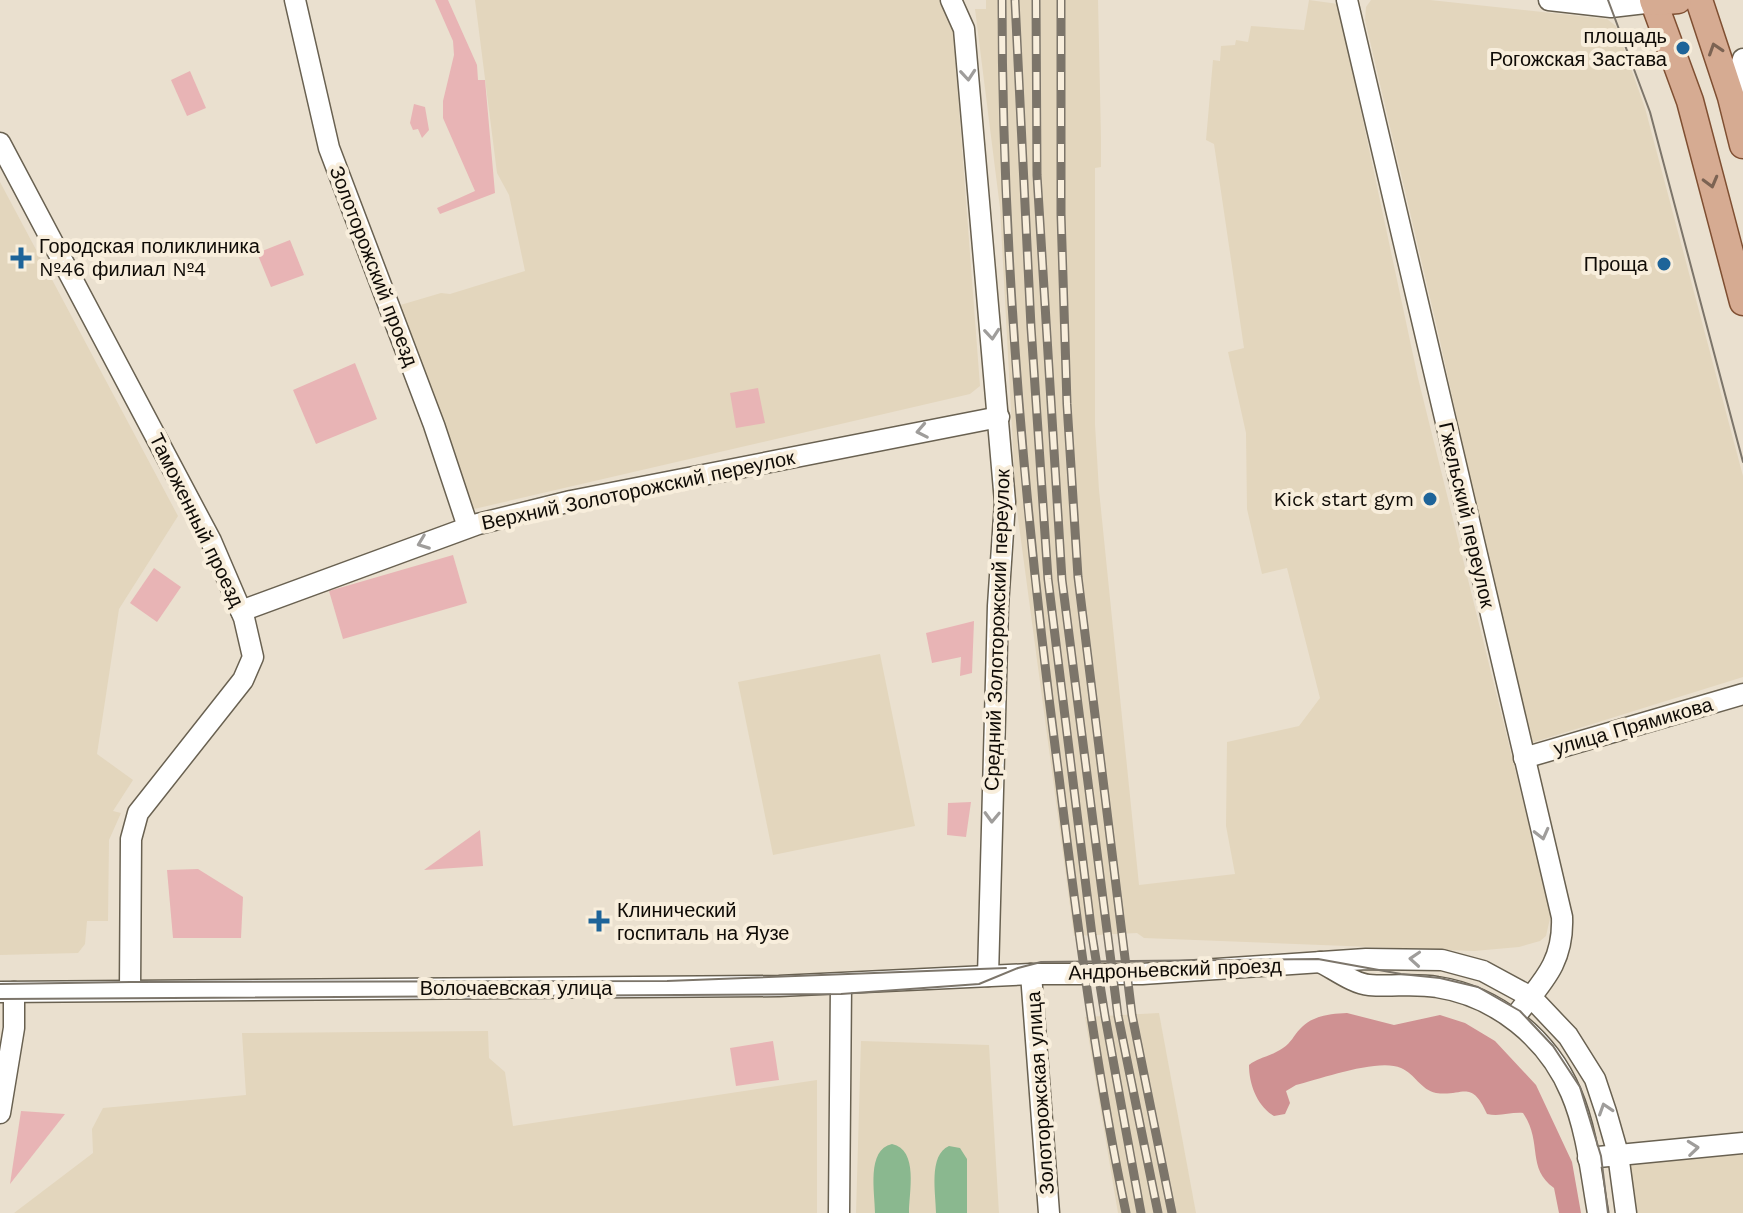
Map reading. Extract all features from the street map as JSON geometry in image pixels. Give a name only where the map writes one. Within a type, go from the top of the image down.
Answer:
[{"type":"main road","points":[[1699,0],[1731,97],[1743,145]]},
{"type":"main road","points":[[1661,1],[1743,302]]},
{"type":"street","name":"Золоторожский проезд","points":[[295,0],[329,148],[434,425],[468,527]]},
{"type":"street","name":"Средний Золоторожский переулок","points":[[951,0],[964,29],[1005,502],[998,606],[988,976]]},
{"type":"street","name":"Гжельский переулок","points":[[1347,0],[1562,917],[1563,939],[1556,963],[1514,1018]]},
{"type":"street","points":[[1549,0],[1611,7],[1661,1]]},
{"type":"street","points":[[1731,97],[1743,59]]},
{"type":"street","name":"Таможенный проезд","points":[[0,143],[211,541],[241,611],[253,657],[243,680],[138,813],[131,839],[130,990]]},
{"type":"street","name":"Верхний Золоторожский переулок","points":[[241,611],[468,527],[571,501],[999,417]]},
{"type":"street","name":"улица Прямикова","points":[[1524,758],[1743,694]]},
{"type":"street","name":"Андроньевский проезд","points":[[1031,974],[1142,974],[1400,958],[1442,960],[1483,971],[1531,997],[1568,1036],[1595,1079],[1618,1154],[1626,1213]]},
{"type":"street","points":[[1320,962],[1366,985],[1437,987],[1473,996],[1514,1018],[1547,1052],[1571,1091],[1580,1118],[1598,1213]]},
{"type":"street","name":"Волочаевская улица","points":[[7,992],[841,985],[1031,974]]},
{"type":"street","name":"Золоторожская улица","points":[[1031,974],[1049,1213]]},
{"type":"street","points":[[839,1213],[841,985]]},
{"type":"street","points":[[0,1113],[14,1028],[7,992]]},
{"type":"street","points":[[1588,1158],[1743,1143]]},
{"type":"shaded area","points":[[435,0],[448,0],[477,65],[478,80],[485,80],[495,193],[440,214],[437,208],[475,191],[443,118],[443,101],[454,55],[453,41]]},
{"type":"shaded area","points":[[475,0],[940,0],[953,28],[980,386],[970,394],[474,509],[397,306],[441,293],[450,294],[525,271],[509,195],[497,173]]},
{"type":"shaded area","points":[[986,0],[1098,0],[1101,167],[1095,168],[1095,425],[1139,885],[1235,874],[1226,826],[1227,742],[1299,726],[1320,698],[1287,568],[1262,574],[1247,509],[1246,433],[1228,352],[1244,348],[1214,144],[1206,140],[1213,60],[1220,61],[1221,46],[1235,45],[1236,40],[1248,42],[1251,26],[1304,30],[1309,0],[1338,4],[1418,378],[1551,914],[1546,936],[1540,941],[1519,947],[1474,951],[1144,938],[1137,933],[1074,936],[1016,503],[1000,208],[975,9],[986,9]]},
{"type":"shaded area","points":[[1371,0],[1430,0],[1607,19],[1616,26],[1645,108],[1743,476],[1743,677],[1528,744],[1438,332],[1365,20],[1366,7]]},
{"type":"shaded area","points":[[190,71],[206,108],[187,116],[171,80]]},
{"type":"shaded area","points":[[414,104],[425,107],[429,130],[422,138],[418,129],[413,130],[410,123]]},
{"type":"shaded area","points":[[0,182],[178,516],[119,609],[97,754],[133,780],[113,811],[121,813],[109,840],[108,921],[87,921],[85,944],[78,953],[0,955]]},
{"type":"shaded area","points":[[290,240],[304,275],[271,287],[257,253]]},
{"type":"shaded area","points":[[355,363],[377,419],[316,444],[293,390]]},
{"type":"shaded area","points":[[758,388],[765,423],[736,428],[730,393]]},
{"type":"shaded area","points":[[453,555],[467,603],[343,639],[329,591]]},
{"type":"shaded area","points":[[154,568],[181,587],[157,622],[130,603]]},
{"type":"shaded area","points":[[974,621],[972,673],[960,676],[961,657],[932,663],[926,633]]},
{"type":"shaded area","points":[[880,654],[915,826],[773,855],[738,682]]},
{"type":"shaded area","points":[[971,802],[966,837],[947,835],[948,803]]},
{"type":"shaded area","points":[[480,830],[483,866],[424,870]]},
{"type":"shaded area","points":[[198,869],[243,897],[241,938],[173,938],[167,870]]},
{"type":"shaded area","points":[[1159,1013],[1196,1213],[1118,1213],[1085,1017]]},
{"type":"shaded area","points":[[1347,1013],[1394,1025],[1440,1015],[1465,1023],[1495,1041],[1536,1085],[1572,1162],[1581,1213],[1559,1213],[1554,1188],[1540,1172],[1532,1134],[1523,1113],[1487,1114],[1471,1093],[1436,1093],[1401,1068],[1364,1067],[1296,1085],[1286,1091],[1290,1103],[1285,1114],[1274,1116],[1268,1112],[1255,1094],[1249,1065],[1283,1048],[1310,1021]]},
{"type":"shaded area","points":[[488,1031],[489,1058],[505,1072],[513,1126],[817,1080],[817,1213],[14,1213],[93,1153],[92,1129],[103,1108],[246,1095],[242,1033]]},
{"type":"shaded area","points":[[773,1041],[779,1080],[736,1086],[730,1048]]},
{"type":"shaded area","points":[[861,1041],[989,1045],[999,1213],[856,1213]]},
{"type":"shaded area","points":[[21,1111],[65,1114],[10,1184]]},
{"type":"shaded area","points":[[892,1144],[906,1154],[909,1163],[909,1213],[875,1213],[875,1163],[878,1154]]},
{"type":"shaded area","points":[[949,1146],[960,1148],[967,1159],[967,1213],[936,1213],[936,1166],[942,1151]]},
{"type":"shaded area","points":[[1743,1148],[1743,1213],[1634,1213],[1628,1160]]},
{"type":"tram line","points":[[1608,0],[1650,112],[1743,462]]},
{"type":"tram line","points":[[0,999],[841,994],[979,984],[1041,962],[1318,959],[1478,987],[1520,1011],[1553,1046],[1580,1087],[1601,1156],[1608,1213]]},
{"type":"tram line","points":[[0,984],[667,981],[1006,968]]},
{"type":"railway","points":[[1002,0],[1006,194],[1026,486],[1047,680],[1088,996],[1126,1213]]},
{"type":"railway","points":[[1015,0],[1031,327],[1048,579],[1092,935],[1141,1213]]},
{"type":"railway","points":[[1036,0],[1037,175],[1062,580],[1118,1016],[1158,1213]]},
{"type":"railway","points":[[1061,0],[1061,214],[1067,404],[1078,577],[1132,1015],[1172,1213]]},
{"type":"place","name":"площадь Рогожская Застава","points":[[1683,48]]},
{"type":"place","name":"Городская поликлиника №46 филиал №4","points":[[21,258]]},
{"type":"place","name":"Проща","points":[[1664,264]]},
{"type":"place","name":"Kick start gym","points":[[1430,499]]},
{"type":"place","name":"Клинический госпиталь на Яузе","points":[[599,921]]}]
